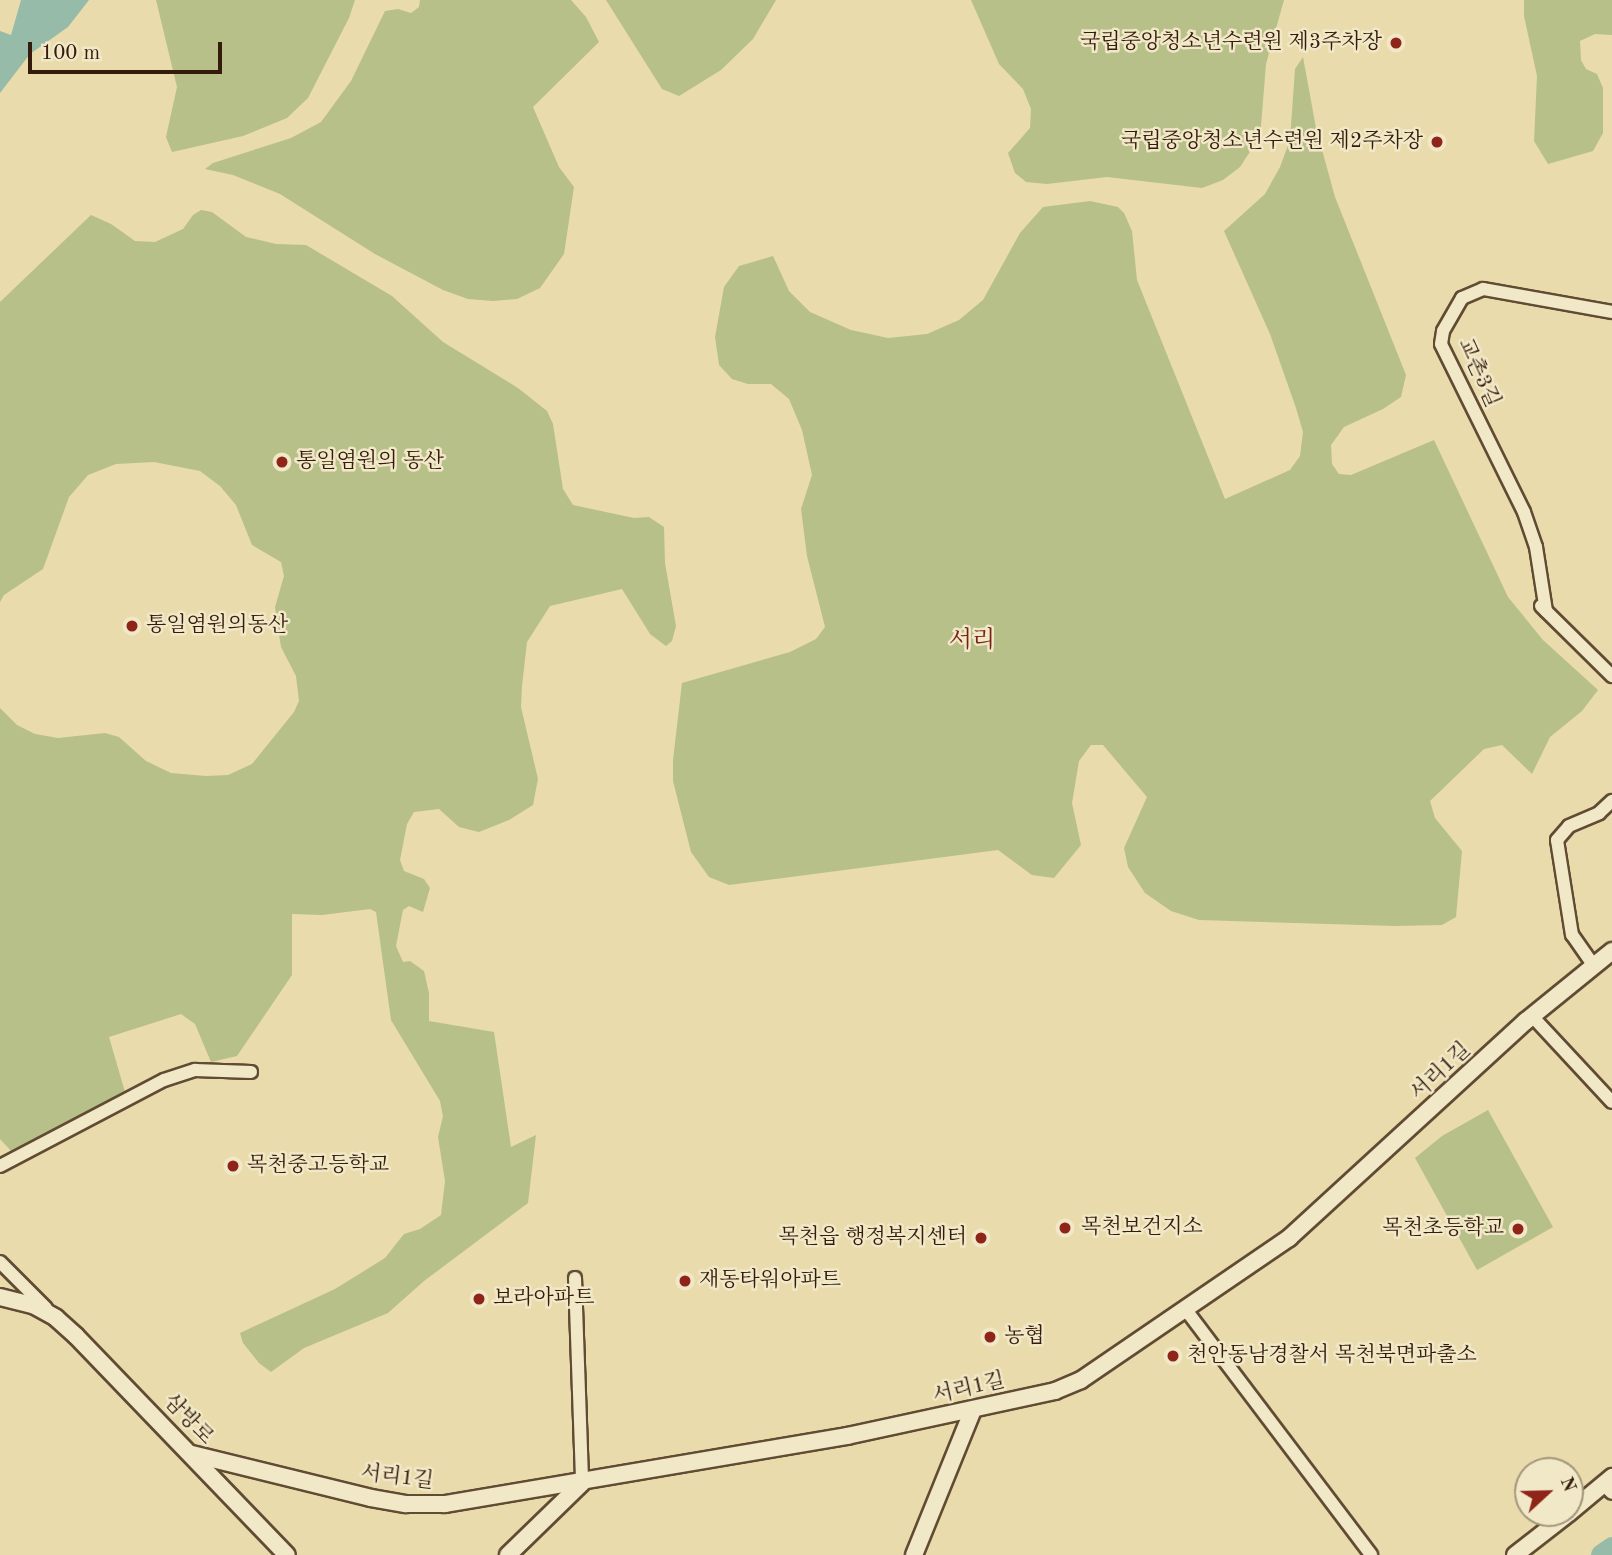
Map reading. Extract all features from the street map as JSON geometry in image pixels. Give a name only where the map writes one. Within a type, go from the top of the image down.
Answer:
[{"type":"street","name":"교촌3길","points":[[1612,312],[1483,289],[1462,298],[1443,331],[1441,344],[1524,512],[1536,547],[1543,608],[1612,676]]},
{"type":"street","points":[[1594,966],[1572,934],[1557,840],[1569,826],[1599,813],[1612,801]]},
{"type":"street","name":"서리1길","points":[[192,1454],[299,1482],[406,1504],[445,1504],[823,1441],[1055,1391],[1081,1380],[1289,1238],[1532,1016],[1612,951]]},
{"type":"street","points":[[1532,1016],[1612,1102]]},
{"type":"street","points":[[0,1166],[164,1080],[195,1070],[251,1072]]},
{"type":"street","name":"삼방로","points":[[0,1262],[192,1454],[287,1555]]},
{"type":"street","points":[[508,1555],[582,1483],[575,1279]]},
{"type":"street","name":"삼방로","points":[[0,1297],[33,1305],[56,1318]]},
{"type":"street","points":[[1186,1310],[1371,1555]]},
{"type":"street","points":[[914,1555],[973,1410]]},
{"type":"street","points":[[1584,1503],[1609,1485]]},
{"type":"street","points":[[1515,1555],[1552,1527]]},
{"type":"green space","points":[[156,0],[355,0],[349,18],[308,98],[287,118],[243,136],[172,152],[166,137],[177,87]]},
{"type":"green space","points":[[420,0],[571,0],[586,17],[599,42],[533,107],[559,167],[574,187],[564,254],[540,288],[517,299],[468,299],[443,290],[375,254],[280,194],[233,175],[205,169],[213,163],[291,138],[321,122],[351,81],[385,11],[398,9],[411,13],[419,7]]},
{"type":"green space","points":[[606,0],[776,0],[753,39],[721,70],[679,96],[662,89]]},
{"type":"green space","points":[[971,0],[1284,0],[1266,64],[1261,126],[1253,147],[1240,167],[1223,180],[1202,188],[1107,177],[1047,184],[1026,182],[1015,173],[1008,153],[1030,128],[1031,109],[1023,89],[999,64]]},
{"type":"green space","points":[[1524,0],[1612,0],[1612,35],[1595,34],[1580,41],[1581,60],[1586,69],[1597,74],[1603,88],[1603,133],[1593,151],[1548,164],[1534,141],[1537,76],[1524,16]]},
{"type":"green space","points":[[1303,57],[1316,128],[1335,197],[1406,375],[1401,397],[1383,409],[1344,427],[1331,445],[1332,464],[1339,474],[1351,475],[1434,440],[1508,597],[1543,640],[1598,690],[1582,711],[1550,737],[1532,774],[1502,745],[1484,749],[1430,801],[1435,818],[1462,851],[1456,917],[1442,925],[1395,926],[1199,920],[1171,911],[1145,893],[1128,867],[1124,848],[1147,797],[1103,745],[1091,745],[1079,761],[1072,803],[1081,845],[1054,878],[1032,875],[998,850],[729,885],[709,877],[691,852],[673,781],[682,683],[790,652],[816,639],[825,627],[807,556],[801,509],[812,475],[802,430],[789,399],[771,384],[748,384],[732,379],[719,365],[715,337],[724,287],[739,266],[773,256],[789,291],[810,312],[851,330],[888,338],[927,334],[959,320],[983,300],[1020,233],[1043,207],[1090,201],[1118,207],[1124,213],[1132,231],[1137,280],[1225,499],[1290,470],[1300,456],[1303,432],[1296,408],[1270,334],[1224,231],[1265,194],[1280,167],[1290,140],[1295,69]]},
{"type":"green space","points":[[201,210],[212,212],[246,237],[276,244],[306,245],[392,296],[443,342],[518,388],[547,411],[553,424],[563,489],[573,505],[634,518],[649,517],[664,527],[665,563],[676,626],[672,641],[666,646],[650,634],[622,589],[550,606],[527,642],[522,686],[521,707],[538,779],[533,805],[509,820],[479,832],[459,827],[439,809],[414,812],[407,824],[400,860],[404,871],[424,879],[430,888],[423,912],[409,906],[403,910],[396,946],[403,962],[410,961],[424,971],[429,993],[429,1021],[494,1032],[511,1147],[536,1135],[528,1203],[424,1281],[388,1313],[304,1348],[271,1372],[259,1363],[243,1343],[240,1333],[335,1289],[385,1258],[404,1234],[420,1229],[441,1215],[445,1181],[438,1137],[443,1116],[440,1101],[391,1020],[376,912],[370,909],[322,915],[292,914],[292,975],[237,1056],[211,1062],[195,1024],[181,1014],[109,1037],[125,1092],[12,1152],[0,1139],[0,708],[17,725],[35,734],[58,738],[105,733],[119,737],[146,761],[171,773],[206,776],[228,775],[252,764],[294,712],[299,701],[296,676],[281,647],[275,607],[284,576],[281,562],[252,545],[236,505],[220,486],[200,471],[154,462],[116,464],[88,475],[69,497],[43,569],[4,595],[0,602],[0,302],[91,215],[111,224],[135,241],[155,242],[183,229],[193,215]]},
{"type":"green space","points":[[1488,1110],[1553,1227],[1477,1270],[1415,1158],[1442,1136]]},
{"type":"shaded area","points":[[21,0],[89,0],[68,27],[30,54],[0,93],[0,31],[11,35]]},
{"type":"waterway","points":[[1602,1555],[1612,1548]]},
{"type":"place","name":"국립중앙청소년수련원 제3주차장","points":[[1396,43]]},
{"type":"place","name":"국립중앙청소년수련원 제2주차장","points":[[1437,142]]},
{"type":"place","name":"통일염원의 동산","points":[[282,462]]},
{"type":"place","name":"통일염원의동산","points":[[132,626]]},
{"type":"place","name":"목천중고등학교","points":[[233,1166]]},
{"type":"place","name":"목천보건지소","points":[[1065,1228]]},
{"type":"place","name":"목천초등학교","points":[[1518,1229]]},
{"type":"place","name":"목천읍 행정복지센터","points":[[981,1238]]},
{"type":"place","name":"재동타워아파트","points":[[685,1281]]},
{"type":"place","name":"보라아파트","points":[[479,1299]]},
{"type":"place","name":"농협","points":[[990,1337]]},
{"type":"place","name":"천안동남경찰서 목천북면파출소","points":[[1173,1356]]},
{"type":"district","name":"서리","points":[[972,642]]}]
